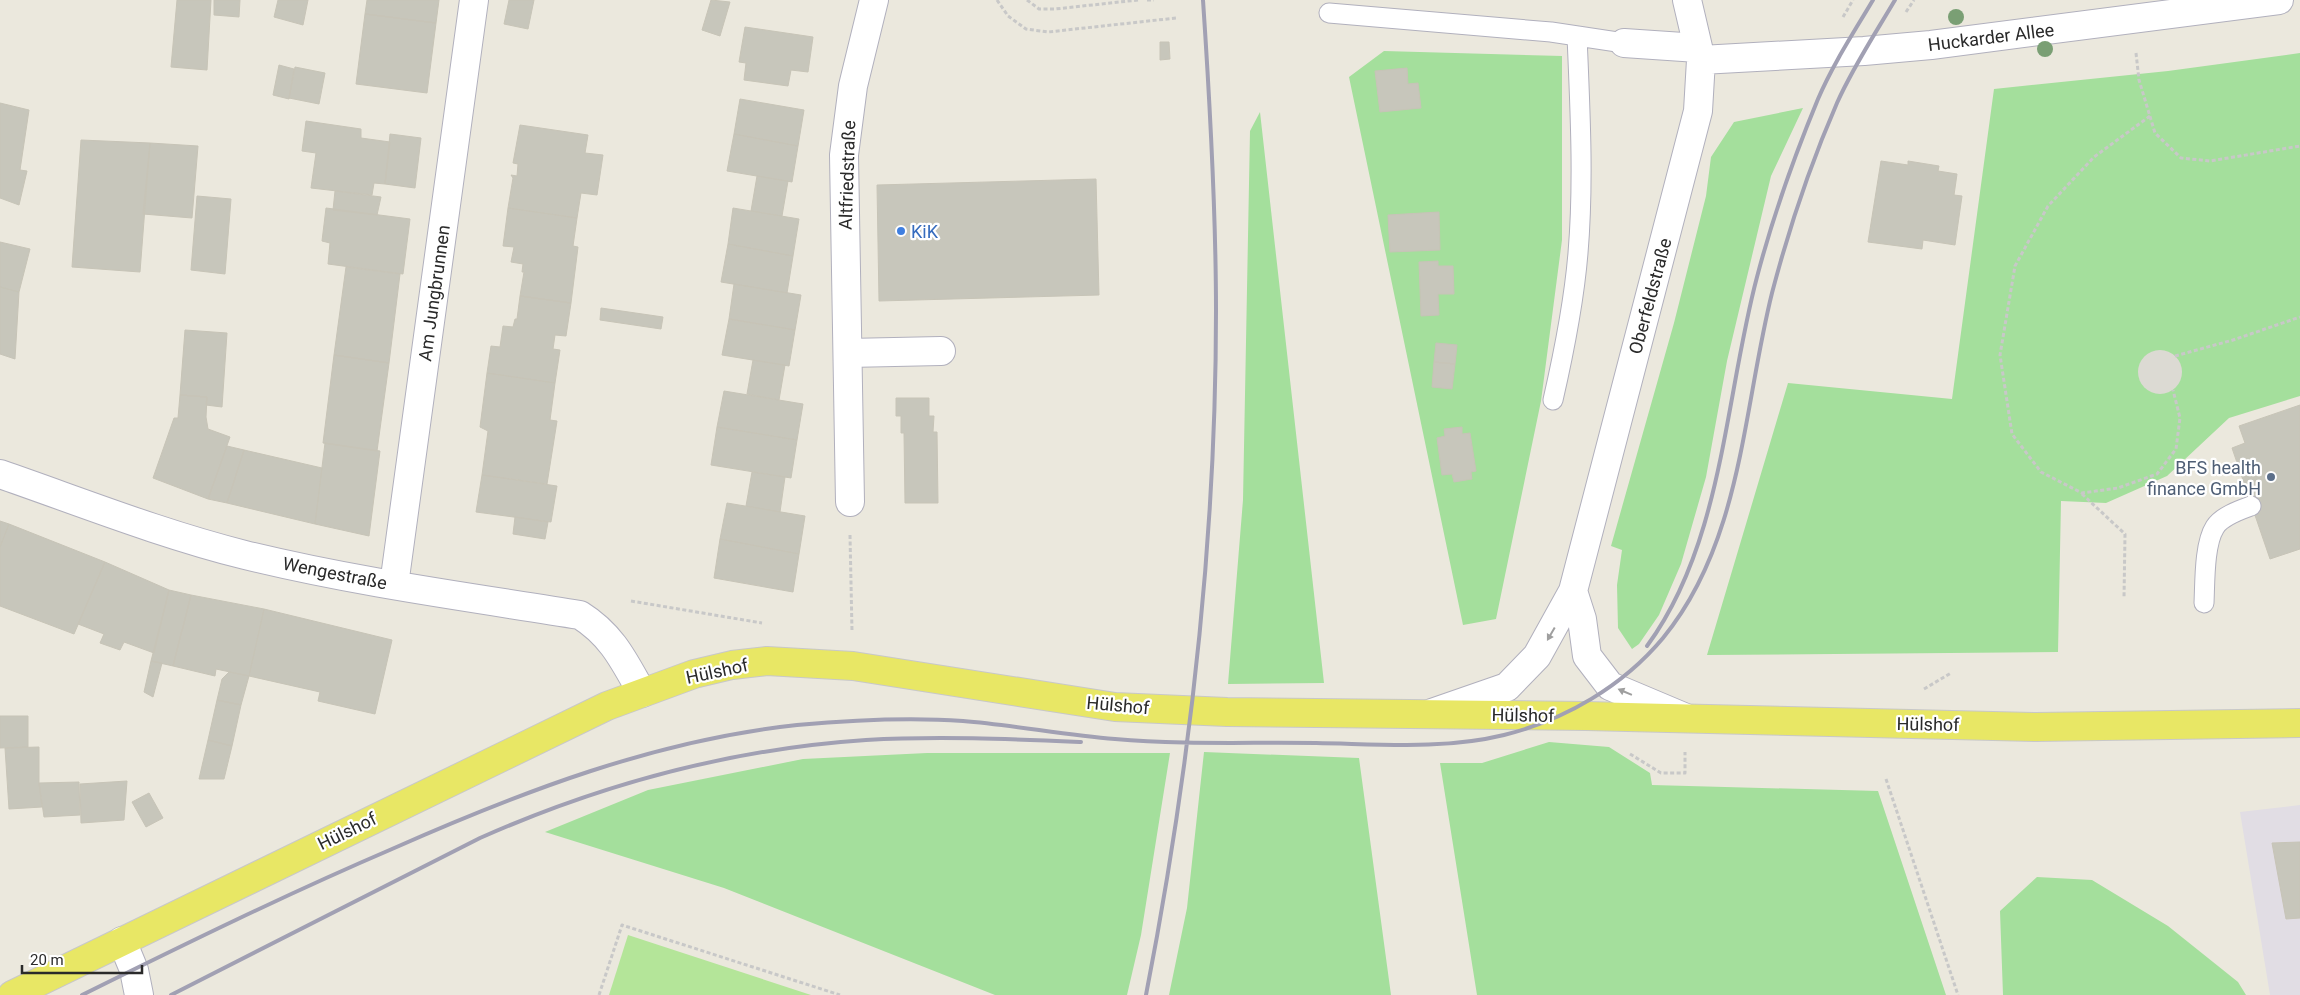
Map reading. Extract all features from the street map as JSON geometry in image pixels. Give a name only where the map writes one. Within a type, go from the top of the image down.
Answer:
[{"type":"main road","name":"Hülshof","points":[[12,995],[484,764],[607,706],[694,674],[732,665],[767,661],[800,662],[893,671],[1116,707],[1227,712],[1432,713],[2036,727],[2300,723]]},
{"type":"street","name":"Am Jungbrunnen","points":[[394,585],[474,0]]},
{"type":"street","name":"Altfriedstraße","points":[[850,502],[844,199],[845,138],[854,77],[874,0]]},
{"type":"street","name":"Oberfeldstraße","points":[[1432,713],[1507,687],[1537,656],[1574,591],[1698,111],[1699,54],[1687,0]]},
{"type":"street","name":"Huckarder Allee","points":[[1624,43],[1699,54],[1921,46],[2279,0]]},
{"type":"street","points":[[848,353],[941,351]]},
{"type":"street","name":"Wengestraße","points":[[0,474],[180,536],[244,554],[329,574],[580,615],[597,626],[616,647],[642,693]]},
{"type":"street","points":[[1574,591],[1582,619],[1587,656],[1610,686],[1686,718]]},
{"type":"street","points":[[122,941],[134,970],[139,995]]},
{"type":"lane","points":[[1329,13],[1577,36],[1624,43]]},
{"type":"lane","points":[[1553,400],[1561,364],[1578,254],[1581,175],[1577,36]]},
{"type":"lane","points":[[2204,603],[2206,556],[2215,527],[2236,511],[2251,506]]},
{"type":"path","points":[[997,0],[1008,16],[1026,29],[1048,32],[1176,18]]},
{"type":"path","points":[[1027,0],[1039,9],[1055,9],[1138,0]]},
{"type":"path","points":[[1147,0],[1154,0]]},
{"type":"path","points":[[2132,18],[2139,80],[2155,133],[2181,158],[2210,161],[2300,146]]},
{"type":"path","points":[[2124,598],[2125,534],[2082,493],[2041,472],[2012,434],[2000,355],[2015,266],[2048,206],[2094,157],[2150,116]]},
{"type":"path","points":[[2175,356],[2233,340],[2300,317]]},
{"type":"path","points":[[2082,493],[2118,488],[2156,474],[2176,449],[2180,418],[2173,390]]},
{"type":"path","points":[[850,502],[852,630]]},
{"type":"path","points":[[631,600],[762,623]]},
{"type":"path","points":[[1685,750],[1685,773]]},
{"type":"path","points":[[1886,779],[1958,995]]},
{"type":"path","points":[[599,995],[622,925],[840,995]]},
{"type":"shaded area","points":[[2164,350],[2176,356],[2181,363],[2181,381],[2176,388],[2169,393],[2156,394],[2148,391],[2141,384],[2138,368],[2141,360],[2148,353]]},
{"type":"shaded area","points":[[2300,805],[2300,995],[2270,995],[2240,812]]},
{"type":"green space","points":[[1384,51],[1562,56],[1562,240],[1541,401],[1496,619],[1463,625],[1349,77]]},
{"type":"green space","points":[[2300,53],[2300,396],[2229,418],[2167,476],[2106,503],[2061,501],[2058,652],[1707,655],[1788,383],[1952,399],[1994,89],[2168,71]]},
{"type":"green space","points":[[1803,108],[1771,176],[1727,361],[1706,477],[1681,564],[1659,615],[1639,644],[1632,649],[1618,628],[1617,585],[1622,550],[1611,546],[1674,323],[1706,196],[1711,157],[1734,122]]},
{"type":"green space","points":[[1260,112],[1324,683],[1228,684],[1243,500],[1250,131]]},
{"type":"green space","points":[[1549,742],[1609,747],[1650,773],[1652,785],[1878,791],[1946,995],[1477,995],[1440,763],[1482,763]]},
{"type":"green space","points":[[1204,752],[1359,758],[1391,995],[1169,995],[1187,908]]},
{"type":"green space","points":[[927,753],[1170,753],[1141,935],[1127,995],[995,995],[724,888],[545,832],[648,790],[803,759]]},
{"type":"green space","points":[[2037,877],[2092,880],[2168,926],[2238,982],[2246,995],[2003,995],[2000,911]]},
{"type":"green space","points":[[628,935],[811,995],[609,995]]},
{"type":"building","points":[[177,0],[211,0],[207,70],[171,67]]},
{"type":"building","points":[[214,0],[240,0],[239,17],[214,15]]},
{"type":"building","points":[[278,0],[308,0],[303,25],[274,17]]},
{"type":"building","points":[[367,0],[439,0],[436,23],[365,14]]},
{"type":"building","points":[[509,0],[534,0],[528,29],[504,24]]},
{"type":"building","points":[[711,0],[730,2],[720,36],[702,30]]},
{"type":"building","points":[[365,14],[436,23],[427,93],[356,84]]},
{"type":"building","points":[[745,27],[813,37],[808,72],[791,70],[788,86],[744,80],[746,63],[739,62]]},
{"type":"building","points":[[1160,42],[1169,42],[1170,59],[1160,60]]},
{"type":"building","points":[[279,65],[294,69],[289,99],[273,95]]},
{"type":"building","points":[[295,67],[325,73],[319,104],[289,98]]},
{"type":"building","points":[[1407,68],[1408,84],[1418,83],[1421,108],[1380,112],[1375,71]]},
{"type":"building","points":[[740,99],[804,110],[798,146],[734,134]]},
{"type":"building","points":[[0,103],[29,110],[20,170],[27,171],[19,205],[0,198]]},
{"type":"building","points":[[306,121],[361,129],[361,138],[390,142],[385,184],[374,183],[372,195],[311,188],[316,153],[302,151]]},
{"type":"building","points":[[520,125],[588,135],[585,153],[603,155],[597,195],[581,193],[577,218],[508,208],[513,178],[511,175],[517,176],[518,164],[513,163]]},
{"type":"building","points":[[390,134],[421,138],[415,188],[385,184]]},
{"type":"building","points":[[734,134],[798,146],[792,182],[727,171]]},
{"type":"building","points":[[81,140],[150,143],[140,272],[72,267]]},
{"type":"building","points":[[150,143],[198,146],[192,218],[143,214]]},
{"type":"building","points":[[1881,161],[1908,165],[1908,161],[1939,166],[1938,171],[1957,174],[1954,195],[1962,196],[1955,245],[1923,240],[1922,249],[1868,242]]},
{"type":"building","points":[[757,176],[788,181],[782,216],[751,211]]},
{"type":"building","points":[[1096,179],[1099,295],[879,301],[877,185]]},
{"type":"building","points":[[335,191],[381,197],[377,215],[333,210]]},
{"type":"building","points":[[197,196],[231,199],[225,274],[191,270]]},
{"type":"building","points":[[326,208],[410,219],[403,274],[328,264],[330,243],[322,241]]},
{"type":"building","points":[[508,208],[577,218],[573,246],[578,247],[571,303],[520,296],[524,272],[522,272],[523,264],[511,262],[514,247],[503,246]]},
{"type":"building","points":[[733,208],[799,219],[793,256],[728,244]]},
{"type":"building","points":[[1439,212],[1440,250],[1390,252],[1388,215]]},
{"type":"building","points":[[0,242],[30,249],[19,292],[0,287]]},
{"type":"building","points":[[728,244],[793,256],[787,293],[721,282]]},
{"type":"building","points":[[1438,261],[1438,266],[1453,266],[1454,294],[1438,294],[1439,315],[1421,316],[1419,262]]},
{"type":"building","points":[[346,267],[400,274],[389,363],[334,355]]},
{"type":"building","points":[[734,284],[801,295],[795,330],[729,319]]},
{"type":"building","points":[[0,287],[19,292],[15,359],[0,354]]},
{"type":"building","points":[[520,296],[571,303],[566,336],[555,335],[553,349],[560,350],[555,383],[487,373],[491,346],[500,347],[503,326],[513,327],[515,319],[517,319]]},
{"type":"building","points":[[601,308],[663,317],[661,329],[600,320]]},
{"type":"building","points":[[729,319],[795,330],[789,366],[722,355]]},
{"type":"building","points":[[185,330],[227,333],[222,407],[206,405],[207,397],[180,395]]},
{"type":"building","points":[[1436,343],[1457,345],[1455,364],[1434,362]]},
{"type":"building","points":[[334,355],[389,363],[377,451],[323,443]]},
{"type":"building","points":[[753,360],[785,365],[779,400],[747,394]]},
{"type":"building","points":[[1434,362],[1455,364],[1452,389],[1432,387]]},
{"type":"building","points":[[487,373],[555,383],[550,420],[557,421],[547,484],[482,475],[488,431],[480,427]]},
{"type":"building","points":[[724,391],[803,404],[797,440],[717,427]]},
{"type":"building","points":[[180,395],[207,397],[206,417],[208,429],[230,437],[208,499],[153,478],[174,418],[178,418]]},
{"type":"building","points":[[896,398],[929,398],[929,416],[934,416],[933,432],[937,432],[938,503],[905,503],[904,433],[901,433],[901,416],[896,416]]},
{"type":"building","name":"BFS health finance GmbH","points":[[2300,405],[2300,549],[2270,559],[2232,448],[2245,443],[2239,426]]},
{"type":"building","points":[[717,427],[797,440],[791,478],[711,465]]},
{"type":"building","points":[[1462,427],[1462,434],[1470,433],[1476,471],[1471,472],[1472,479],[1454,482],[1452,474],[1442,475],[1437,438],[1445,436],[1444,429]]},
{"type":"building","points":[[325,443],[380,451],[369,536],[315,524]]},
{"type":"building","points":[[227,446],[244,450],[227,503],[208,499]]},
{"type":"building","points":[[244,450],[322,468],[315,524],[227,503]]},
{"type":"building","points":[[752,472],[785,477],[780,512],[746,506]]},
{"type":"building","points":[[482,475],[557,486],[551,522],[476,512]]},
{"type":"building","points":[[727,503],[805,516],[799,554],[720,539]]},
{"type":"building","points":[[515,517],[548,522],[545,539],[513,534]]},
{"type":"building","points":[[0,521],[9,524],[0,547]]},
{"type":"building","points":[[9,524],[105,562],[74,634],[0,606],[0,547]]},
{"type":"building","points":[[720,539],[799,554],[793,592],[714,578]]},
{"type":"building","points":[[105,562],[169,590],[154,653],[124,642],[120,650],[100,643],[104,634],[78,624]]},
{"type":"building","points":[[169,590],[191,595],[173,666],[151,661]]},
{"type":"building","points":[[191,595],[264,609],[249,676],[216,669],[215,676],[173,666]]},
{"type":"building","points":[[264,609],[392,640],[375,714],[318,701],[320,692],[249,676]]},
{"type":"building","points":[[151,661],[162,663],[153,697],[144,692]]},
{"type":"building","points":[[229,672],[249,676],[241,705],[217,700],[222,679]]},
{"type":"building","points":[[217,700],[241,705],[232,746],[208,740]]},
{"type":"building","points":[[0,716],[28,716],[28,747],[0,748]]},
{"type":"building","points":[[208,740],[232,746],[224,779],[199,779]]},
{"type":"building","points":[[39,747],[39,783],[42,807],[9,809],[5,748]]},
{"type":"building","points":[[127,781],[124,820],[81,823],[80,784]]},
{"type":"building","points":[[79,782],[80,815],[44,817],[39,783]]},
{"type":"building","points":[[149,793],[163,818],[146,827],[132,802]]},
{"type":"building","points":[[2300,842],[2300,918],[2286,919],[2272,843]]},
{"type":"railway","points":[[1146,995],[1176,825],[1198,654],[1211,483],[1215,397],[1216,272],[1212,156],[1203,0]]},
{"type":"railway","points":[[1647,646],[1672,605],[1692,562],[1707,516],[1719,468],[1746,323],[1757,277],[1785,187],[1809,121],[1830,73],[1873,0]]},
{"type":"railway","points":[[82,995],[314,884],[490,808],[590,771],[692,743],[744,732],[818,723],[922,719],[963,721],[1140,741],[1410,745],[1481,740],[1527,728],[1571,710],[1611,686],[1630,671],[1663,638],[1689,600],[1709,560],[1725,517],[1746,428],[1772,293],[1801,197],[1843,90],[1895,0]]},
{"type":"railway","points":[[171,995],[480,838],[573,801],[669,772],[766,752],[866,740],[947,738],[1081,742]]},
{"type":"place","name":"KiK","points":[[901,231]]},
{"type":"place","name":"BFS health finance GmbH","points":[[2271,477]]}]
